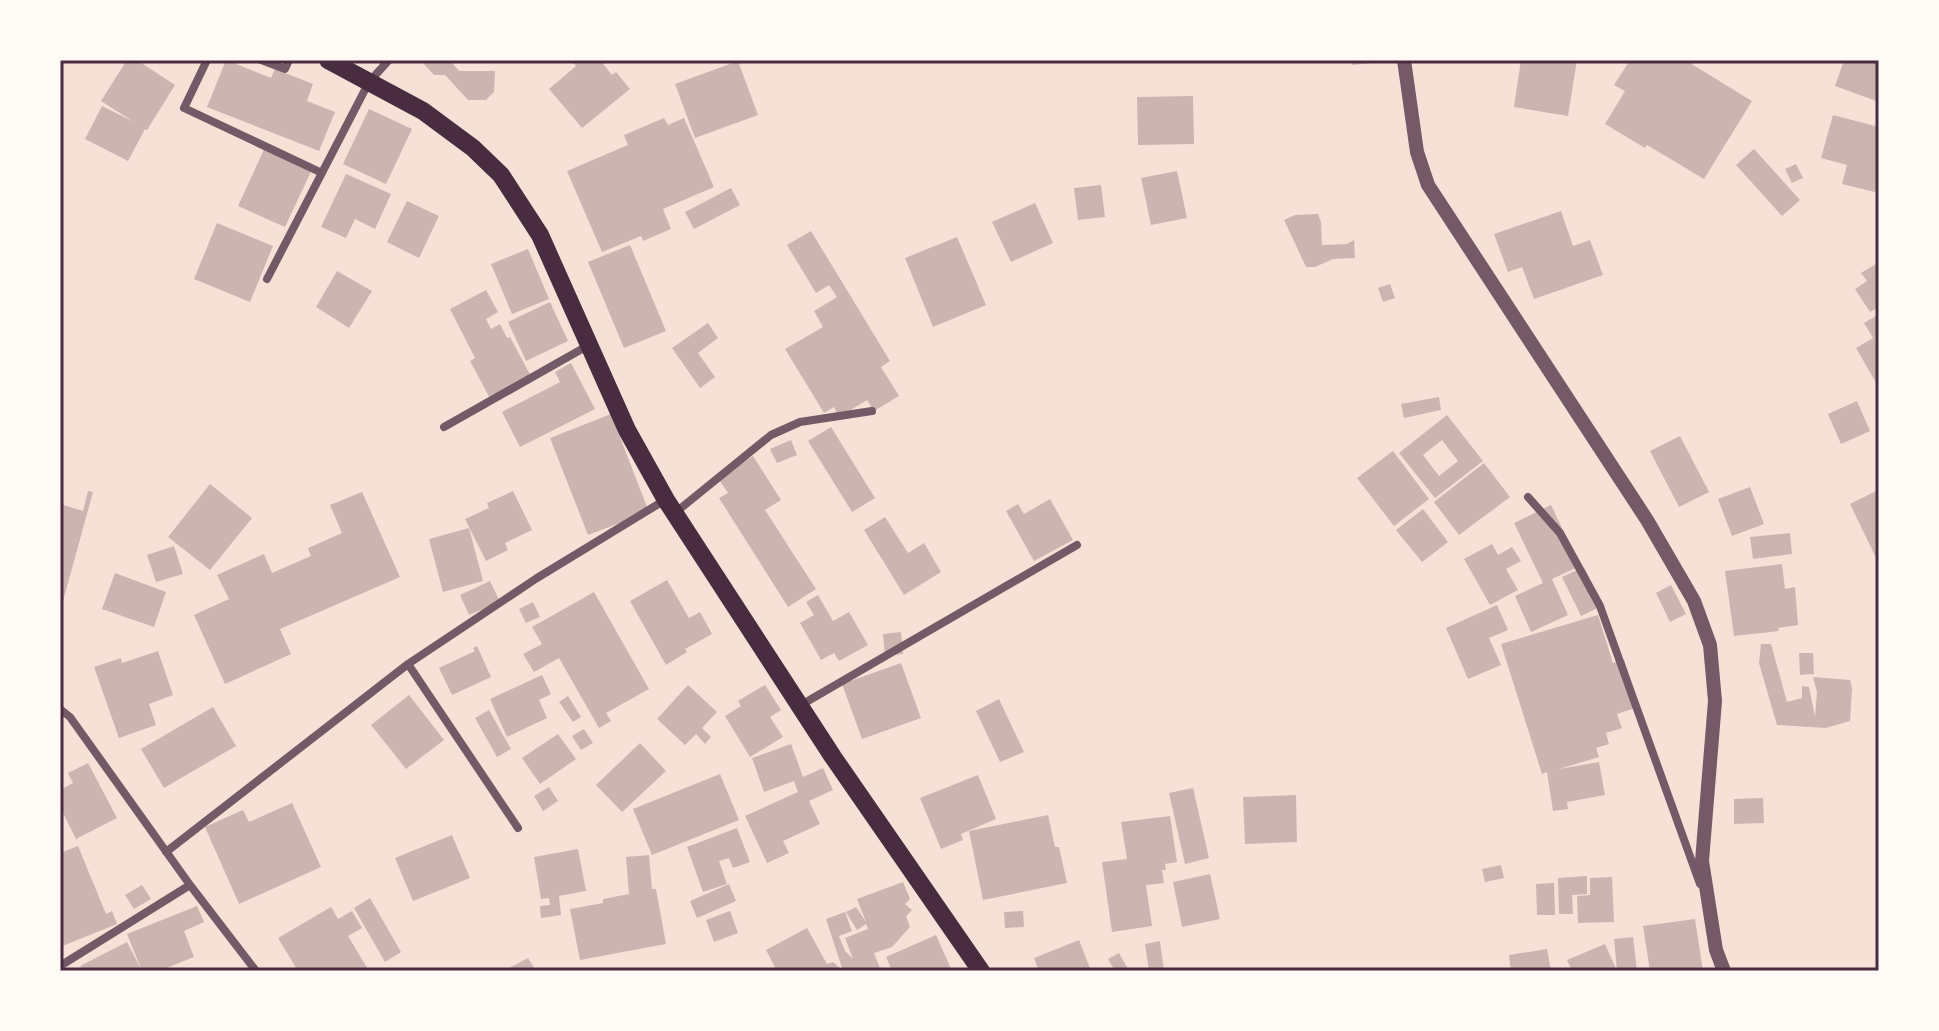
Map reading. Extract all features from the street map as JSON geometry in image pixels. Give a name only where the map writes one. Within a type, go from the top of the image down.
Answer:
[{"type":"main road","points":[[328,60],[423,111],[473,148],[501,175],[540,235],[627,430],[670,506],[800,706],[981,971]]},
{"type":"street","points":[[207,60],[184,108],[322,173]]},
{"type":"street","points":[[261,60],[285,69],[289,60]]},
{"type":"street","points":[[267,279],[369,82],[389,60]]},
{"type":"street","points":[[1404,60],[1417,152],[1428,185],[1647,520],[1694,601],[1710,645],[1715,701],[1702,861],[1716,950],[1724,971]]},
{"type":"street","points":[[444,427],[589,345]]},
{"type":"street","points":[[166,852],[408,664],[537,578],[670,506],[771,435],[800,422],[872,411]]},
{"type":"street","points":[[1528,497],[1560,533],[1600,606],[1632,687],[1709,909]]},
{"type":"street","points":[[800,706],[1077,545]]},
{"type":"street","points":[[408,664],[518,828]]},
{"type":"street","points":[[60,709],[70,717],[190,885],[256,971]]},
{"type":"street","points":[[60,969],[190,885]]},
{"type":"building","points":[[127,60],[137,60],[175,85],[128,161],[85,139],[102,106],[134,122],[101,101]]},
{"type":"building","points":[[226,60],[271,78],[275,69],[313,84],[307,101],[335,112],[319,151],[207,107]]},
{"type":"building","points":[[420,60],[455,60],[452,63],[459,71],[495,71],[494,92],[486,100],[468,100],[445,75],[434,75]]},
{"type":"building","points":[[571,60],[600,60],[612,75],[616,72],[630,89],[582,128],[549,89],[576,66]]},
{"type":"building","points":[[1352,60],[1383,60],[1383,62],[1352,65]]},
{"type":"building","points":[[1521,60],[1577,60],[1568,116],[1514,107]]},
{"type":"building","points":[[1630,60],[1685,60],[1752,101],[1704,179],[1605,124],[1625,91],[1614,85]]},
{"type":"building","points":[[1844,60],[1879,60],[1879,102],[1835,86]]},
{"type":"building","points":[[738,61],[758,115],[695,138],[675,84]]},
{"type":"building","points":[[1193,96],[1194,144],[1138,145],[1137,97]]},
{"type":"building","points":[[369,109],[412,129],[386,184],[343,164]]},
{"type":"building","points":[[1833,115],[1879,127],[1879,193],[1842,184],[1847,165],[1821,158]]},
{"type":"building","points":[[664,118],[668,125],[684,118],[714,187],[663,209],[671,229],[643,241],[641,236],[602,252],[567,171],[628,145],[624,135]]},
{"type":"building","points":[[267,143],[314,165],[285,227],[238,206]]},
{"type":"building","points":[[1754,149],[1800,200],[1782,216],[1736,165]]},
{"type":"building","points":[[1796,164],[1803,178],[1792,183],[1785,169]]},
{"type":"building","points":[[1177,171],[1187,218],[1151,225],[1141,178]]},
{"type":"building","points":[[346,174],[391,194],[375,229],[355,219],[346,238],[321,227]]},
{"type":"building","points":[[1101,185],[1105,217],[1078,220],[1074,188]]},
{"type":"building","points":[[731,188],[740,205],[694,229],[685,212]]},
{"type":"building","points":[[407,201],[439,216],[419,258],[387,242]]},
{"type":"building","points":[[1035,203],[1053,243],[1011,262],[992,222]]},
{"type":"building","points":[[1561,211],[1573,246],[1590,240],[1603,275],[1534,299],[1522,267],[1508,272],[1494,234]]},
{"type":"building","points":[[1318,214],[1322,245],[1347,244],[1354,240],[1355,258],[1333,259],[1315,267],[1306,267],[1284,220],[1295,215]]},
{"type":"building","points":[[217,223],[273,246],[250,302],[194,279]]},
{"type":"building","points":[[811,231],[890,361],[881,367],[899,396],[874,411],[867,400],[839,417],[834,407],[824,413],[785,349],[823,327],[814,311],[837,297],[829,285],[816,293],[787,245]]},
{"type":"building","points":[[957,237],[986,305],[933,327],[905,258]]},
{"type":"building","points":[[630,245],[666,331],[624,348],[588,262]]},
{"type":"building","points":[[528,249],[549,299],[512,314],[491,264]]},
{"type":"building","points":[[1879,262],[1879,307],[1870,312],[1855,289],[1867,281],[1861,273]]},
{"type":"building","points":[[337,271],[372,291],[349,328],[316,307]]},
{"type":"building","points":[[1390,284],[1395,298],[1383,302],[1378,288]]},
{"type":"building","points":[[486,290],[498,312],[486,319],[491,329],[500,324],[533,380],[492,402],[470,361],[475,358],[450,309]]},
{"type":"building","points":[[550,302],[568,341],[526,361],[508,322]]},
{"type":"building","points":[[1879,314],[1879,388],[1856,348],[1873,338],[1864,323]]},
{"type":"building","points":[[708,323],[718,338],[698,353],[715,377],[700,388],[672,348]]},
{"type":"building","points":[[571,363],[595,409],[520,447],[502,412],[560,382],[555,372]]},
{"type":"building","points":[[1439,397],[1441,410],[1404,418],[1401,404]]},
{"type":"building","points":[[1857,401],[1870,431],[1841,444],[1828,414]]},
{"type":"building","points":[[611,414],[649,512],[588,535],[550,438]]},
{"type":"building","points":[[1447,415],[1483,461],[1435,498],[1399,453]],"holes":[[[1442,440],[1458,461],[1439,476],[1423,455]]]},
{"type":"building","points":[[831,427],[875,498],[852,512],[808,441]]},
{"type":"building","points":[[1680,436],[1709,492],[1679,507],[1650,451]]},
{"type":"building","points":[[791,440],[797,455],[777,463],[770,449]]},
{"type":"building","points":[[1393,451],[1429,499],[1394,526],[1357,478]]},
{"type":"building","points":[[753,456],[781,500],[765,510],[816,589],[788,607],[719,498],[728,493],[718,478]]},
{"type":"building","points":[[1484,463],[1510,497],[1459,535],[1434,502]]},
{"type":"building","points":[[210,484],[252,518],[210,570],[168,537]]},
{"type":"building","points":[[1750,487],[1764,524],[1732,536],[1718,499]]},
{"type":"building","points":[[1878,490],[1879,493],[1879,564],[1850,504]]},
{"type":"building","points":[[88,491],[93,492],[60,612],[60,504],[83,511]]},
{"type":"building","points":[[513,491],[532,530],[505,543],[508,550],[486,561],[465,519],[489,508],[487,503]]},
{"type":"building","points":[[362,492],[400,577],[280,629],[291,654],[225,684],[194,615],[229,599],[217,575],[264,554],[272,573],[311,556],[308,548],[342,533],[330,505]]},
{"type":"building","points":[[1050,499],[1073,540],[1034,561],[1006,511],[1018,504],[1024,514]]},
{"type":"building","points":[[1551,505],[1580,566],[1552,579],[1568,615],[1531,632],[1515,596],[1543,583],[1514,523]]},
{"type":"building","points":[[1423,509],[1448,542],[1422,562],[1396,530]]},
{"type":"building","points":[[885,517],[908,553],[924,543],[941,572],[904,595],[864,530]]},
{"type":"building","points":[[469,528],[483,581],[443,592],[429,539]]},
{"type":"building","points":[[1790,533],[1792,554],[1753,559],[1750,537]]},
{"type":"building","points":[[1492,544],[1498,555],[1512,547],[1521,561],[1506,569],[1518,590],[1490,605],[1464,559]]},
{"type":"building","points":[[174,546],[183,574],[156,582],[147,555]]},
{"type":"building","points":[[1782,564],[1785,589],[1795,587],[1798,625],[1778,628],[1779,631],[1734,636],[1725,571]]},
{"type":"building","points":[[1584,567],[1602,606],[1581,616],[1562,577]]},
{"type":"building","points":[[115,573],[166,592],[154,627],[102,609]]},
{"type":"building","points":[[667,580],[689,618],[700,612],[712,634],[685,649],[687,652],[666,665],[630,601]]},
{"type":"building","points":[[490,581],[500,602],[469,615],[460,595]]},
{"type":"building","points":[[1671,585],[1686,614],[1670,622],[1656,593]]},
{"type":"building","points":[[594,592],[649,689],[606,713],[611,721],[599,728],[559,658],[534,672],[523,654],[542,644],[532,627]]},
{"type":"building","points":[[818,595],[833,621],[849,612],[868,645],[839,661],[834,653],[821,660],[800,623],[814,615],[806,602]]},
{"type":"building","points":[[533,602],[540,617],[526,623],[519,609]]},
{"type":"building","points":[[1497,605],[1508,630],[1489,638],[1501,665],[1468,679],[1446,628]]},
{"type":"building","points":[[1598,615],[1613,663],[1624,659],[1638,707],[1617,714],[1622,728],[1606,733],[1609,744],[1596,748],[1599,757],[1559,769],[1599,762],[1605,795],[1567,802],[1568,809],[1553,811],[1547,772],[1542,774],[1501,644]]},
{"type":"building","points":[[901,632],[903,654],[885,656],[883,634]]},
{"type":"building","points":[[1761,644],[1771,644],[1787,702],[1802,698],[1802,686],[1809,687],[1815,717],[1817,692],[1813,677],[1850,680],[1850,721],[1826,728],[1777,725],[1759,663]]},
{"type":"building","points":[[477,646],[491,677],[452,695],[439,668],[475,651],[473,648]]},
{"type":"building","points":[[158,651],[173,695],[149,704],[156,725],[119,738],[94,667],[121,658],[122,663]]},
{"type":"building","points":[[1799,653],[1813,653],[1814,674],[1800,675]]},
{"type":"building","points":[[901,663],[921,718],[862,739],[842,684]]},
{"type":"building","points":[[542,675],[551,694],[539,700],[547,718],[507,737],[490,699]]},
{"type":"building","points":[[688,685],[717,712],[702,728],[711,737],[705,744],[696,734],[685,745],[657,719]]},
{"type":"building","points":[[765,685],[781,710],[770,717],[783,737],[750,757],[725,716],[741,706],[738,701]]},
{"type":"building","points":[[409,695],[444,740],[406,769],[371,725]]},
{"type":"building","points":[[568,696],[581,717],[573,722],[559,702]]},
{"type":"building","points":[[999,699],[1024,752],[1000,762],[976,711]]},
{"type":"building","points":[[213,707],[236,746],[164,788],[141,749]]},
{"type":"building","points":[[489,710],[511,749],[497,757],[475,718]]},
{"type":"building","points":[[584,729],[593,743],[581,750],[572,736]]},
{"type":"building","points":[[558,734],[576,759],[540,784],[522,758]]},
{"type":"building","points":[[640,743],[666,771],[622,812],[596,785]]},
{"type":"building","points":[[791,744],[803,777],[823,768],[833,790],[809,801],[820,824],[783,841],[789,853],[767,863],[745,816],[798,792],[794,781],[764,792],[752,758]]},
{"type":"building","points":[[88,763],[117,818],[76,839],[60,807],[60,790],[73,783],[68,773]]},
{"type":"building","points":[[720,774],[739,820],[652,855],[633,809]]},
{"type":"building","points":[[978,775],[996,819],[961,834],[963,840],[941,849],[920,798]]},
{"type":"building","points":[[549,787],[558,801],[543,811],[534,796]]},
{"type":"building","points":[[1193,788],[1209,858],[1185,864],[1169,793]]},
{"type":"building","points":[[1296,795],[1297,842],[1245,844],[1243,797]]},
{"type":"building","points":[[1763,798],[1764,823],[1734,824],[1734,799]]},
{"type":"building","points":[[292,803],[321,867],[239,904],[205,827],[243,810],[249,822]]},
{"type":"building","points":[[1048,815],[1067,883],[983,900],[969,831]]},
{"type":"building","points":[[1170,816],[1177,862],[1165,864],[1166,870],[1162,870],[1164,883],[1146,885],[1152,926],[1112,932],[1102,862],[1127,859],[1121,822]]},
{"type":"building","points":[[737,828],[750,862],[733,868],[729,858],[719,861],[727,884],[703,892],[687,847]]},
{"type":"building","points":[[452,835],[470,878],[413,901],[395,858]]},
{"type":"building","points":[[78,846],[106,914],[112,911],[117,924],[60,947],[60,853]]},
{"type":"building","points":[[578,849],[586,891],[559,896],[561,915],[541,918],[540,906],[550,905],[549,898],[541,899],[534,857]]},
{"type":"building","points":[[649,855],[652,889],[656,889],[666,944],[580,960],[570,909],[629,894],[626,857]]},
{"type":"building","points":[[1501,865],[1504,878],[1485,882],[1482,869]]},
{"type":"building","points":[[1210,874],[1220,919],[1182,927],[1173,882]]},
{"type":"building","points":[[1587,876],[1587,894],[1572,895],[1573,914],[1559,914],[1558,878]]},
{"type":"building","points":[[1612,877],[1614,922],[1578,923],[1577,896],[1590,895],[1590,878]]},
{"type":"building","points":[[903,882],[910,899],[905,904],[912,910],[906,916],[910,927],[892,947],[874,953],[880,968],[843,971],[826,919],[845,912],[852,931],[839,936],[845,951],[853,959],[845,938],[868,929],[866,924],[857,930],[846,912],[856,907],[866,922],[857,899]]},
{"type":"building","points":[[1554,883],[1555,915],[1537,915],[1536,884]]},
{"type":"building","points":[[729,884],[736,901],[697,918],[690,901]]},
{"type":"building","points":[[142,885],[151,899],[134,909],[125,895]]},
{"type":"building","points":[[370,898],[401,952],[385,962],[354,908]]},
{"type":"building","points":[[197,906],[204,922],[184,931],[194,957],[159,971],[142,971],[127,934]]},
{"type":"building","points":[[331,907],[338,919],[352,911],[362,928],[348,936],[369,971],[298,971],[278,938]]},
{"type":"building","points":[[730,911],[738,933],[714,942],[706,920]]},
{"type":"building","points":[[1023,911],[1024,927],[1005,928],[1004,912]]},
{"type":"building","points":[[1695,919],[1703,971],[1650,971],[1643,926]]},
{"type":"building","points":[[807,928],[827,964],[833,962],[843,971],[777,971],[766,950]]},
{"type":"building","points":[[936,935],[952,971],[892,971],[886,957]]},
{"type":"building","points":[[1633,937],[1637,971],[1617,971],[1614,939]]},
{"type":"building","points":[[1079,940],[1091,971],[1039,971],[1034,958]]},
{"type":"building","points":[[1160,941],[1164,971],[1149,971],[1145,944]]},
{"type":"building","points":[[127,942],[142,971],[83,971],[80,966]]},
{"type":"building","points":[[1605,944],[1617,971],[1572,971],[1567,960]]},
{"type":"building","points":[[1547,949],[1551,971],[1511,971],[1509,955]]},
{"type":"building","points":[[1119,953],[1129,971],[1115,971],[1108,959]]},
{"type":"building","points":[[528,958],[536,971],[504,971]]}]
